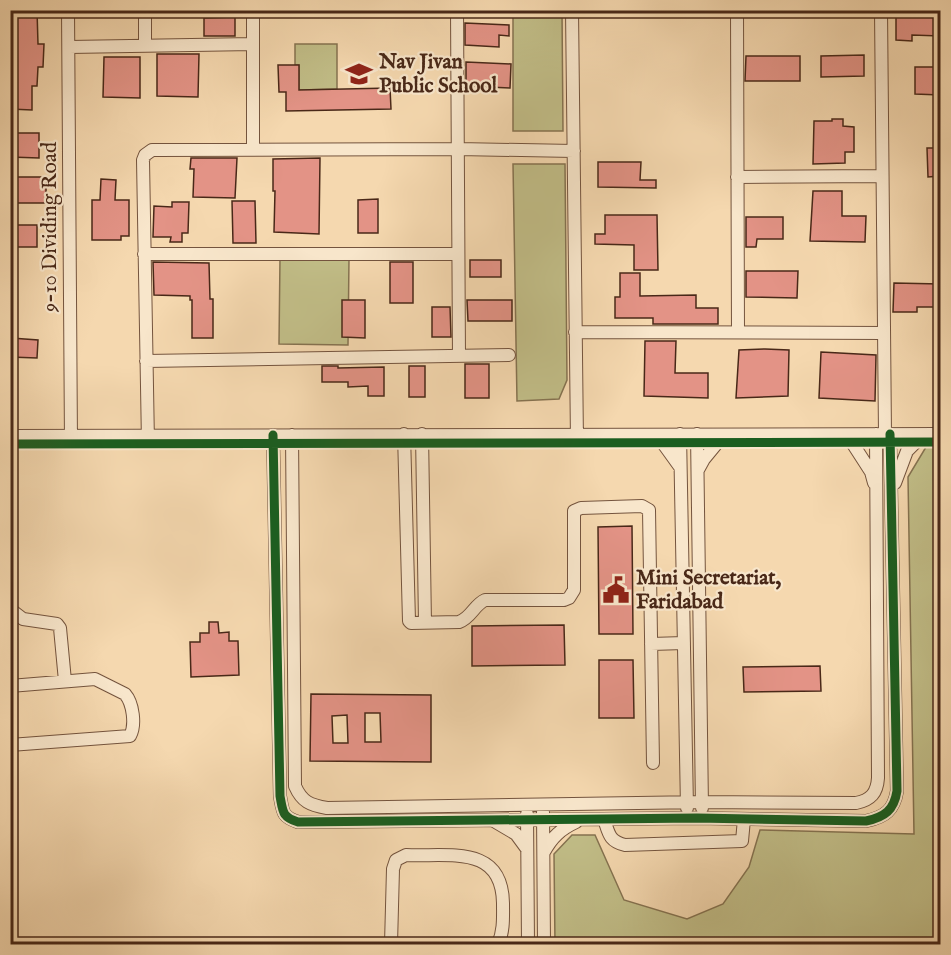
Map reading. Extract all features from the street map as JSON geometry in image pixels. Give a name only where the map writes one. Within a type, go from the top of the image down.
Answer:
[{"type":"street","name":"9-10 Dividing Road","points":[[68,10],[71,440]]},
{"type":"street","points":[[145,10],[145,46]]},
{"type":"street","points":[[253,10],[253,150]]},
{"type":"street","points":[[457,10],[459,356]]},
{"type":"street","points":[[572,10],[577,438]]},
{"type":"street","points":[[737,10],[738,332]]},
{"type":"street","points":[[292,439],[295,786],[300,798],[310,805],[327,808],[687,802],[856,803],[866,801],[873,796],[878,778],[878,496],[884,437],[881,10]]},
{"type":"street","points":[[69,47],[253,44]]},
{"type":"street","points":[[148,440],[143,160],[148,152],[152,150],[458,148],[574,151]]},
{"type":"street","points":[[737,177],[882,176]]},
{"type":"street","points":[[144,254],[458,254]]},
{"type":"street","points":[[575,332],[884,333]]},
{"type":"street","points":[[146,362],[509,355]]},
{"type":"street","points":[[10,436],[71,440],[148,440],[884,437],[940,434]]},
{"type":"street","points":[[274,439],[280,796],[283,812],[288,819],[298,822],[686,818],[866,821],[880,818],[890,811],[896,801],[892,499],[884,437]]},
{"type":"street","points":[[697,438],[718,442],[851,441],[884,437],[916,442],[940,442]]},
{"type":"street","points":[[404,438],[409,621],[412,623],[464,620],[480,602],[485,600],[564,600],[569,598],[574,590],[574,511],[581,508],[646,507],[650,513],[653,764]]},
{"type":"street","points":[[422,438],[426,623]]},
{"type":"street","points":[[577,438],[662,441],[680,438]]},
{"type":"street","points":[[680,438],[686,818]]},
{"type":"street","points":[[697,438],[702,818]]},
{"type":"street","points":[[10,444],[71,440]]},
{"type":"street","points":[[662,441],[681,468]]},
{"type":"street","points":[[851,441],[871,472],[878,496]]},
{"type":"street","points":[[697,472],[718,442]]},
{"type":"street","points":[[892,499],[897,474],[907,451],[916,442]]},
{"type":"street","points":[[10,609],[23,619],[57,624],[61,635],[65,681]]},
{"type":"street","points":[[651,644],[684,643]]},
{"type":"street","points":[[10,686],[95,679],[125,694],[131,704],[133,730],[130,736],[10,745]]},
{"type":"street","points":[[527,805],[528,945]]},
{"type":"street","points":[[543,805],[544,945]]},
{"type":"street","points":[[543,853],[550,840],[563,828],[583,819]]},
{"type":"street","points":[[604,819],[615,842],[652,844],[742,841],[744,819]]},
{"type":"street","points":[[492,820],[516,834],[527,849]]},
{"type":"street","points":[[391,945],[393,869],[396,860],[406,855],[476,858],[490,866],[500,878],[503,897],[502,936],[498,945]]},
{"type":"shaded area","points":[[513,11],[562,11],[563,131],[513,131]]},
{"type":"shaded area","points":[[295,44],[337,44],[337,89],[299,90],[299,65],[295,65]]},
{"type":"shaded area","points":[[513,164],[565,164],[567,380],[559,399],[517,401]]},
{"type":"shaded area","points":[[280,258],[349,259],[348,345],[279,344]]},
{"type":"shaded area","points":[[940,446],[940,944],[555,944],[554,854],[572,835],[595,835],[624,900],[687,919],[723,904],[749,867],[760,830],[914,834],[908,477],[926,447]]},
{"type":"building","points":[[10,10],[37,10],[38,44],[44,44],[43,67],[38,67],[37,86],[32,86],[32,110],[10,109]]},
{"type":"building","points":[[896,10],[940,10],[940,36],[912,35],[912,41],[896,40]]},
{"type":"building","points":[[235,17],[235,36],[204,36],[204,18]]},
{"type":"building","points":[[465,23],[509,25],[509,36],[499,35],[499,47],[465,45]]},
{"type":"building","points":[[157,54],[199,54],[198,97],[157,96]]},
{"type":"building","points":[[864,55],[864,76],[821,77],[821,56]]},
{"type":"building","points":[[746,56],[800,56],[800,81],[745,81]]},
{"type":"building","points":[[104,57],[140,57],[140,98],[103,97]]},
{"type":"building","points":[[466,62],[511,64],[510,88],[466,86]]},
{"type":"building","points":[[278,65],[299,65],[299,90],[390,88],[391,109],[286,111],[286,92],[279,92]]},
{"type":"building","points":[[915,67],[940,67],[940,95],[915,94]]},
{"type":"building","points":[[832,119],[843,119],[843,126],[854,127],[854,152],[845,152],[845,163],[813,164],[814,121],[832,121]]},
{"type":"building","points":[[10,133],[39,133],[39,158],[10,157]]},
{"type":"building","points":[[927,148],[940,148],[940,176],[928,177]]},
{"type":"building","points":[[191,158],[237,158],[235,198],[193,197],[194,169],[190,169]]},
{"type":"building","points":[[320,158],[319,234],[274,232],[273,159]]},
{"type":"building","points":[[598,162],[641,162],[640,180],[656,180],[656,188],[598,187]]},
{"type":"building","points":[[10,177],[46,177],[46,203],[10,203]]},
{"type":"building","points":[[101,179],[116,180],[115,200],[129,200],[129,236],[121,236],[121,240],[92,240],[92,200],[100,200]]},
{"type":"building","points":[[813,191],[842,191],[842,216],[866,216],[865,242],[810,241]]},
{"type":"building","points":[[378,199],[378,233],[358,233],[358,200]]},
{"type":"building","points":[[232,201],[255,201],[256,243],[233,243]]},
{"type":"building","points":[[172,202],[189,202],[188,233],[182,233],[182,242],[170,242],[171,237],[153,237],[154,206],[172,207]]},
{"type":"building","points":[[605,215],[657,215],[658,270],[634,270],[634,245],[595,244],[595,234],[605,234]]},
{"type":"building","points":[[746,217],[783,217],[783,239],[757,239],[756,247],[746,247]]},
{"type":"building","points":[[10,225],[37,225],[37,247],[10,247]]},
{"type":"building","points":[[470,260],[501,260],[501,277],[470,277]]},
{"type":"building","points":[[153,262],[209,263],[210,299],[213,299],[213,338],[192,338],[192,300],[190,296],[154,295]]},
{"type":"building","points":[[390,262],[413,262],[413,303],[390,303]]},
{"type":"building","points":[[746,271],[798,271],[797,298],[746,297]]},
{"type":"building","points":[[620,273],[640,273],[640,296],[696,295],[696,308],[718,308],[718,324],[653,324],[653,318],[615,318],[615,297],[620,297]]},
{"type":"building","points":[[894,283],[940,284],[940,307],[917,307],[917,312],[893,312]]},
{"type":"building","points":[[342,300],[365,300],[365,338],[342,337]]},
{"type":"building","points":[[467,300],[512,300],[512,321],[468,321]]},
{"type":"building","points":[[432,307],[450,307],[451,337],[432,337]]},
{"type":"building","points":[[11,338],[38,340],[37,358],[10,357]]},
{"type":"building","points":[[645,341],[676,341],[675,373],[708,373],[708,398],[644,396]]},
{"type":"building","points":[[739,350],[789,350],[788,396],[736,398]]},
{"type":"building","points":[[821,352],[876,355],[875,401],[819,398]]},
{"type":"building","points":[[465,364],[489,364],[489,398],[465,398]]},
{"type":"building","points":[[322,366],[384,367],[384,396],[368,396],[368,386],[348,387],[348,382],[322,382]]},
{"type":"building","points":[[409,366],[425,366],[425,397],[409,397]]},
{"type":"building","points":[[632,526],[633,634],[599,634],[598,527]]},
{"type":"building","points":[[209,622],[218,622],[219,633],[229,632],[229,641],[238,641],[239,675],[191,677],[190,642],[200,642],[200,633],[209,633]]},
{"type":"building","points":[[564,625],[565,665],[472,666],[472,626]]},
{"type":"building","points":[[599,660],[633,660],[634,718],[599,718]]},
{"type":"building","points":[[820,666],[821,691],[744,692],[743,667]]},
{"type":"building","points":[[311,694],[431,695],[431,762],[310,761]],"holes":[[[365,713],[380,713],[381,742],[365,742]],[[347,715],[348,743],[333,743],[332,716]]]},
{"type":"cycle path","points":[[273,435],[280,796],[284,813],[298,822],[697,818],[866,821],[888,812],[894,803],[897,791],[890,434]]},
{"type":"cycle path","points":[[10,444],[940,442]]},
{"type":"place","name":"Nav Jivan Public School","points":[[359,74]]},
{"type":"place","name":"Mini Secretariat, Faridabad","points":[[616,590]]}]
